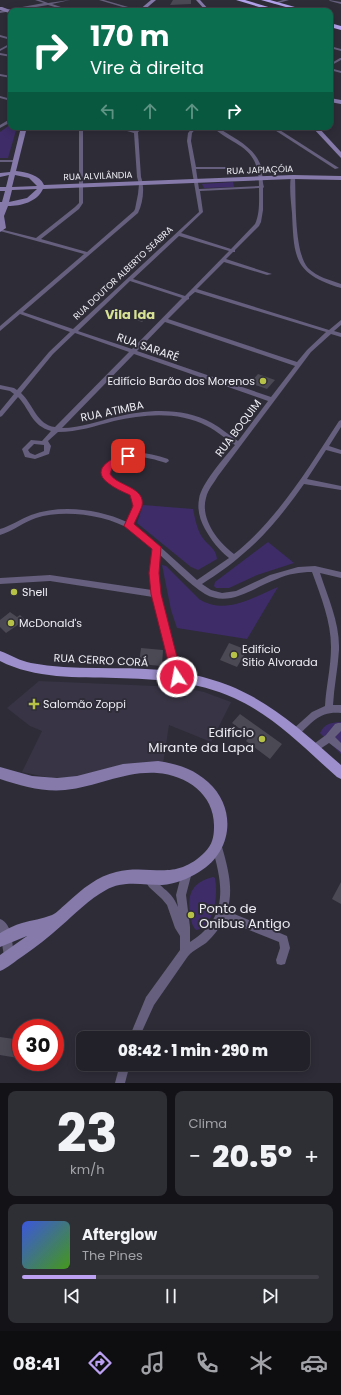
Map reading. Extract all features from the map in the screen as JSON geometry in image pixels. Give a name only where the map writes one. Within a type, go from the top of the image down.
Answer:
[{"type":"highway","points":[[240,0],[259,8]]},
{"type":"highway","points":[[264,0],[275,3],[286,2],[299,8]]},
{"type":"highway","points":[[270,8],[276,6],[275,3]]},
{"type":"main road","name":"RUA CERRO CORÁ","points":[[0,656],[22,666],[46,671],[177,677],[204,682],[238,694],[254,703],[295,733],[341,773]]},
{"type":"street","points":[[37,0],[61,8]]},
{"type":"street","points":[[28,8],[68,0]]},
{"type":"street","points":[[101,0],[129,8]]},
{"type":"street","points":[[144,8],[154,0]]},
{"type":"street","points":[[198,0],[205,8]]},
{"type":"street","points":[[331,0],[341,2]]},
{"type":"street","points":[[0,50],[8,43]]},
{"type":"street","points":[[23,130],[9,188],[2,204],[0,217],[1,228],[37,240],[87,253]]},
{"type":"street","points":[[37,240],[77,208],[80,203],[81,130]]},
{"type":"street","points":[[128,130],[136,132],[139,130]]},
{"type":"street","name":"RUA DOUTOR ALBERTO SEABRA","points":[[0,415],[51,353],[201,212],[199,190],[189,136],[193,130]]},
{"type":"street","points":[[44,442],[132,352],[166,320],[255,228],[260,220],[262,179],[259,161],[256,156],[218,130]]},
{"type":"street","points":[[276,130],[340,173]]},
{"type":"street","points":[[318,130],[341,156]]},
{"type":"street","points":[[0,329],[136,212],[140,203],[140,191],[136,132]]},
{"type":"street","points":[[0,161],[16,161]]},
{"type":"street","points":[[194,168],[236,168]]},
{"type":"street","points":[[0,174],[12,173],[30,176],[40,183],[41,187],[38,194],[30,199],[18,203],[2,204]]},
{"type":"street","name":"RUA JAPIAÇÓIA","points":[[197,181],[325,177],[340,173]]},
{"type":"street","points":[[292,177],[298,254],[302,264],[319,278],[341,286]]},
{"type":"street","name":"RUA ALVILÂNDIA","points":[[0,189],[80,186],[139,181],[197,181]]},
{"type":"street","name":"RUA JAPIAÇÓIA","points":[[199,190],[262,187]]},
{"type":"street","points":[[178,234],[233,251]]},
{"type":"street","points":[[224,260],[269,274]]},
{"type":"street","points":[[129,279],[187,298]]},
{"type":"street","points":[[195,290],[341,335]]},
{"type":"street","name":"RUA SARARÉ","points":[[19,312],[272,400]]},
{"type":"street","points":[[166,320],[299,365]]},
{"type":"street","name":"RUA BOQUIM","points":[[234,558],[226,552],[207,526],[203,517],[202,500],[216,474],[299,365],[317,343],[332,332],[341,322]]},
{"type":"street","points":[[0,387],[19,393]]},
{"type":"street","name":"RUA ATIMBA","points":[[19,393],[39,423],[48,428],[81,428],[141,413],[162,413],[184,416],[203,422],[215,428],[239,445]]},
{"type":"street","points":[[198,583],[234,558],[257,536],[303,482],[341,422]]},
{"type":"street","points":[[325,447],[341,452]]},
{"type":"street","points":[[129,526],[137,506],[136,497],[130,490],[110,481],[106,474],[106,467],[119,458],[136,455],[147,455],[166,461]]},
{"type":"street","points":[[303,482],[341,488]]},
{"type":"street","points":[[0,532],[28,518],[56,513],[84,514],[111,519],[129,526],[214,595],[227,596],[289,572],[315,569],[341,575]]},
{"type":"street","points":[[156,547],[154,568],[156,594],[177,677]]},
{"type":"street","points":[[315,569],[333,625],[335,638],[335,649],[329,692],[329,708]]},
{"type":"street","points":[[0,581],[50,578],[156,594]]},
{"type":"street","points":[[295,733],[313,716],[329,708],[341,709]]},
{"type":"street","points":[[314,749],[329,738],[338,727],[341,727]]},
{"type":"street","points":[[329,738],[341,748]]},
{"type":"street","points":[[0,773],[28,781],[55,784],[79,782],[111,772],[136,768],[162,767],[187,774],[199,782],[216,803],[221,822],[217,847],[226,890],[226,901],[222,914],[205,937],[186,950],[150,1001],[137,1031]]},
{"type":"street","points":[[57,921],[22,930],[2,932],[5,960],[39,936],[57,921],[88,894],[110,880],[131,877],[169,878],[187,872],[204,862],[217,847]]},
{"type":"street","points":[[186,950],[181,895],[187,872]]},
{"type":"street","points":[[148,877],[150,884],[168,898],[180,928],[184,933]]},
{"type":"street","points":[[222,914],[284,939],[286,948],[281,960]]},
{"type":"street","points":[[120,1083],[123,1071]]},
{"type":"shaded area","points":[[8,126],[8,130],[16,130],[8,158],[0,158],[0,132]]},
{"type":"shaded area","points":[[233,182],[234,187],[204,188],[202,184]]},
{"type":"shaded area","points":[[143,505],[193,509],[200,534],[215,552],[217,559],[198,570],[191,567],[137,523]]},
{"type":"shaded area","points":[[268,542],[294,563],[257,575],[229,588],[216,588],[214,586],[215,582]]},
{"type":"shaded area","points":[[162,565],[166,566],[199,599],[209,604],[219,606],[249,600],[278,587],[247,639],[177,628],[171,610]]},
{"type":"shaded area","points":[[39,681],[178,687],[204,692],[231,702],[211,742],[169,725],[163,764],[74,777],[51,778],[22,772],[42,731],[30,726],[7,708]]},
{"type":"shaded area","points":[[341,722],[341,754],[320,733],[328,724]]},
{"type":"shaded area","points":[[213,877],[215,878],[216,891],[215,904],[205,928],[196,930],[192,924],[189,905],[191,893],[193,889],[201,882]]},
{"type":"building","points":[[173,0],[191,0],[191,4],[170,5]]},
{"type":"building","points":[[142,311],[151,314],[142,322],[133,319]]},
{"type":"building","name":"Edifício Barão dos Morenos","points":[[258,374],[275,380],[267,389],[250,383]]},
{"type":"building","name":"McDonald's","points":[[10,612],[17,617],[20,615],[25,620],[6,633],[0,627],[0,620]]},
{"type":"building","name":"Edifício Sitio Alvorada","points":[[229,643],[247,650],[237,667],[220,660]]},
{"type":"building","points":[[141,648],[163,650],[162,666],[139,664]]},
{"type":"building","name":"Edifício Mirante da Lapa","points":[[240,714],[282,744],[270,759],[246,741],[250,736],[232,723]]},
{"type":"building","points":[[341,882],[341,904],[332,899]]},
{"type":"building","points":[[0,1037],[12,1039],[12,1057],[0,1055]]},
{"type":"place","name":"Edifício Barão dos Morenos","points":[[263,381]]},
{"type":"place","name":"Shell","points":[[14,592]]},
{"type":"place","name":"McDonald's","points":[[11,623]]},
{"type":"place","name":"Edifício Sitio Alvorada","points":[[234,655]]},
{"type":"place","name":"Salomão Zoppi","points":[[34,704]]},
{"type":"place","name":"Edifício Mirante da Lapa","points":[[262,739]]},
{"type":"place","name":"Ponto de Onibus Antigo","points":[[191,915]]},
{"type":"district","name":"Vila Ida","points":[[130,314]]},
{"type":"route","points":[[128,456],[119,458],[110,463],[106,467],[106,474],[110,481],[134,493],[137,506],[136,512],[129,526],[139,532],[156,547],[154,573],[156,594],[177,677]]}]
